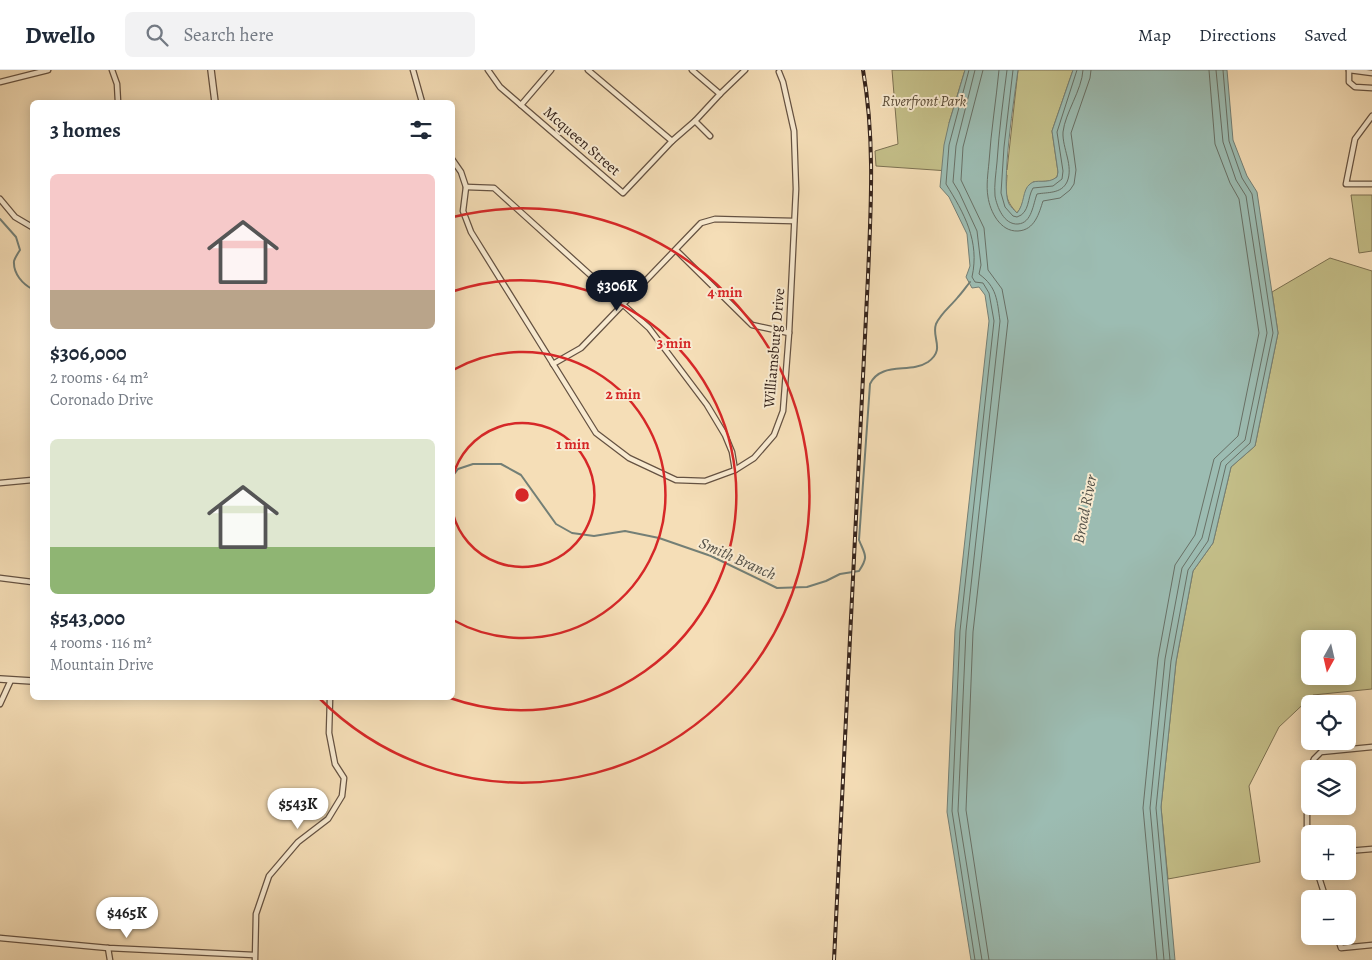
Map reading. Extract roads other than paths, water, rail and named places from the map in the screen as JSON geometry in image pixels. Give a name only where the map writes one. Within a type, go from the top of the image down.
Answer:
[{"type":"street","points":[[0,82],[48,70]]},
{"type":"street","points":[[112,70],[117,84],[118,100]]},
{"type":"street","points":[[211,70],[215,100]]},
{"type":"street","points":[[413,70],[421,100]]},
{"type":"street","name":"Mcqueen Street","points":[[488,70],[500,86],[623,193],[672,141],[695,121],[745,70]]},
{"type":"street","points":[[521,105],[552,70]]},
{"type":"street","points":[[588,70],[672,141]]},
{"type":"street","points":[[692,70],[720,94]]},
{"type":"street","points":[[1372,73],[1349,71],[1349,82],[1355,87],[1372,88]]},
{"type":"street","name":"Williamsburg Drive","points":[[466,187],[463,211],[471,232],[596,433],[629,458],[676,480],[705,481],[735,470],[754,458],[774,435],[782,411],[789,333],[796,189],[794,131],[779,72]]},
{"type":"street","points":[[1372,116],[1355,139],[1346,184],[1372,184]]},
{"type":"street","points":[[695,121],[710,136]]},
{"type":"street","points":[[455,163],[461,172],[466,187],[494,188],[649,328],[707,405],[725,435],[732,452],[735,470]]},
{"type":"street","points":[[0,199],[15,217],[30,226]]},
{"type":"street","points":[[553,364],[581,348],[701,223],[715,219],[794,222]]},
{"type":"street","points":[[676,250],[752,325],[789,333]]},
{"type":"street","points":[[0,483],[30,480]]},
{"type":"street","points":[[0,578],[30,582]]},
{"type":"street","points":[[0,679],[30,681]]},
{"type":"street","points":[[0,704],[11,680]]},
{"type":"street","points":[[0,938],[108,948],[254,957],[256,914],[269,876],[298,842],[328,819],[342,796],[344,778],[336,764],[329,732],[330,700]]},
{"type":"street","points":[[1314,760],[1321,752],[1372,747]]},
{"type":"street","points":[[1356,850],[1372,848]]},
{"type":"street","points":[[1340,945],[1341,948],[1372,945]]},
{"type":"street","points":[[108,948],[110,960]]},
{"type":"water","name":"Broad River","points":[[965,70],[1018,70],[1006,180],[1009,204],[1017,213],[1027,187],[1032,182],[1049,181],[1057,177],[1058,172],[1052,131],[1073,70],[1227,70],[1233,140],[1247,176],[1257,192],[1278,333],[1255,446],[1231,467],[1213,543],[1193,571],[1176,662],[1161,807],[1175,960],[971,960],[947,812],[955,630],[989,321],[985,295],[979,287],[972,288],[966,277],[970,266],[967,234],[949,197],[940,187],[944,145]]},
{"type":"waterway","name":"Smith Branch","points":[[0,219],[16,237],[20,250],[14,261],[15,270],[22,281],[30,288]]},
{"type":"waterway","name":"Smith Branch","points":[[455,473],[458,469],[473,464],[501,464],[521,475],[556,524],[572,533],[594,536],[625,531],[659,538],[711,556],[777,588],[807,587],[840,574],[859,571],[865,559],[859,540],[870,384],[881,373],[888,370],[921,365],[933,357],[937,348],[936,324],[970,282]]},
{"type":"railway","points":[[834,960],[870,224],[871,147],[863,70]]},
{"type":"park label","name":"Riverfront Park","points":[[924,101]]}]
